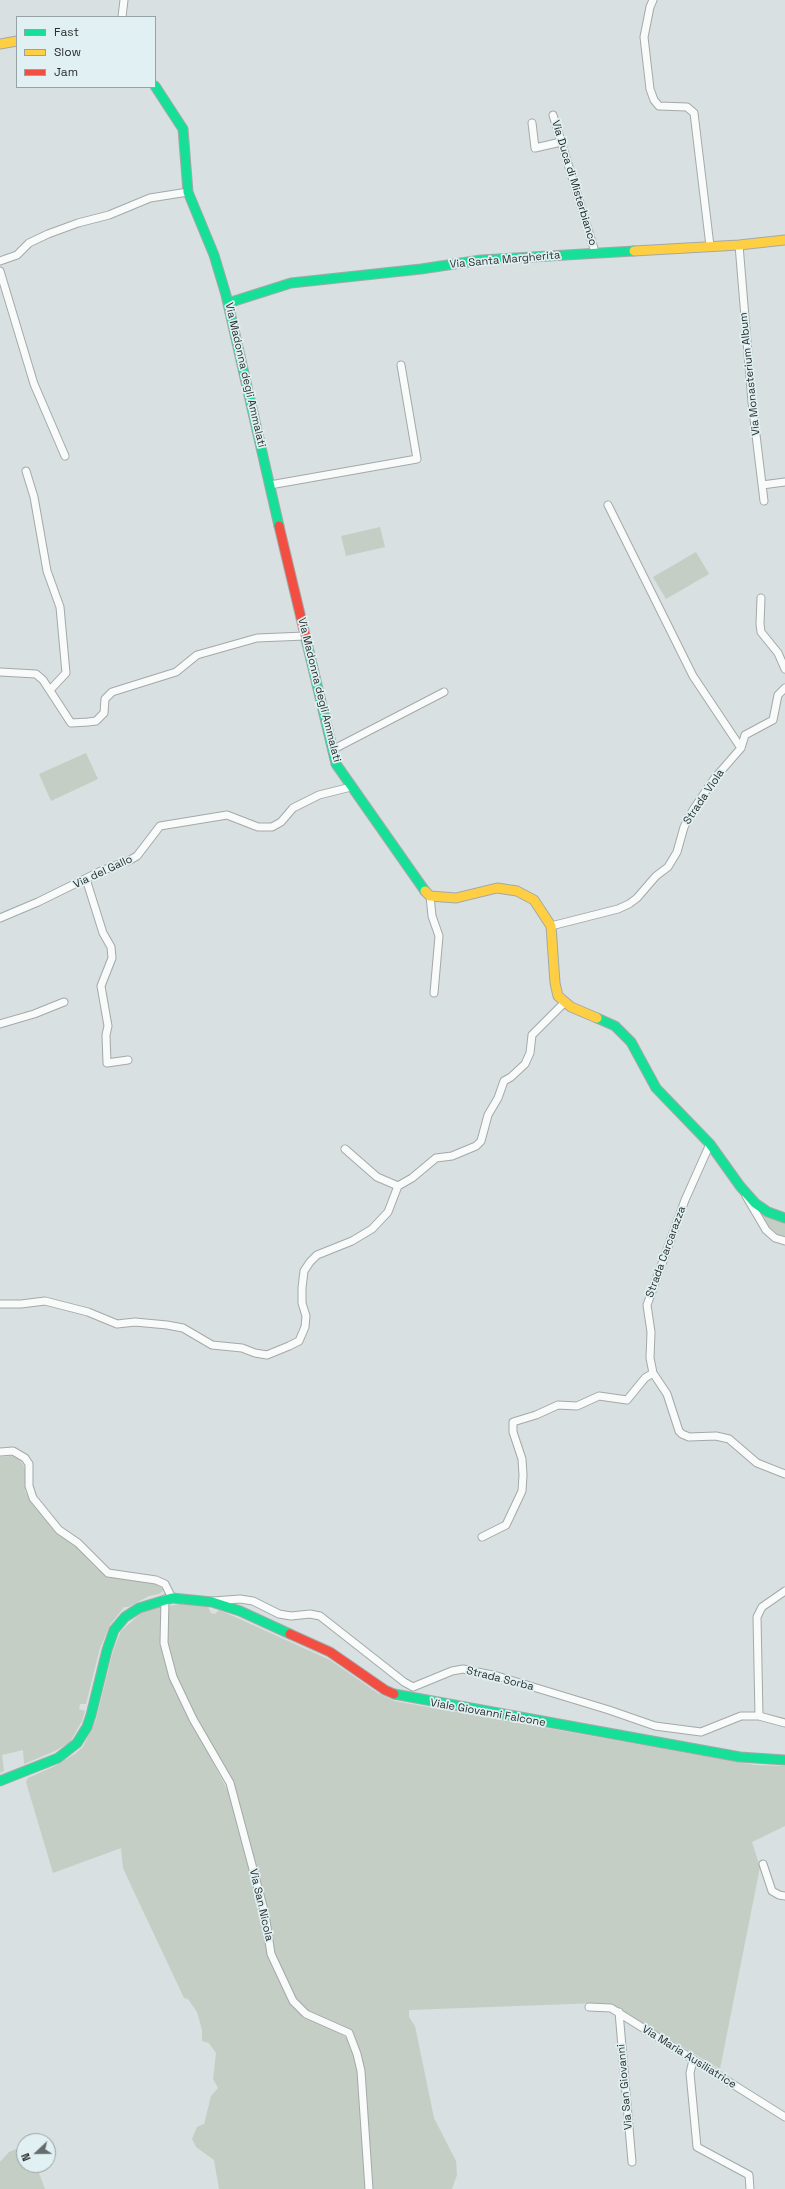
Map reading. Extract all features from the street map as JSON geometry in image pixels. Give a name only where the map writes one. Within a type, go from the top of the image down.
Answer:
[{"type":"street","points":[[122,16],[124,0]]},
{"type":"street","points":[[653,0],[645,27],[644,37],[650,89],[654,100],[659,106],[687,107],[694,113],[710,246]]},
{"type":"street","points":[[0,44],[16,41]]},
{"type":"street","name":"Via Madonna degli Ammalati","points":[[156,87],[183,129],[188,192],[214,255],[228,303],[247,390],[336,764],[419,884],[430,896]]},
{"type":"street","name":"Via Duca di Misterbianco","points":[[552,115],[595,252]]},
{"type":"street","points":[[532,123],[535,148],[561,142]]},
{"type":"street","points":[[0,261],[17,255],[29,244],[48,234],[78,223],[109,215],[150,198],[188,192]]},
{"type":"street","name":"Via Santa Margherita","points":[[228,303],[274,287],[291,283],[421,269],[482,260],[595,252],[738,245],[785,240]]},
{"type":"street","name":"Via Monasterium Album","points":[[738,245],[752,402],[764,501]]},
{"type":"street","points":[[0,271],[34,384],[65,456]]},
{"type":"street","points":[[270,485],[417,459],[401,365]]},
{"type":"street","points":[[26,471],[34,497],[47,571],[60,607],[66,673],[50,690]]},
{"type":"street","points":[[762,485],[785,482]]},
{"type":"street","points":[[608,505],[693,676],[741,748]]},
{"type":"street","points":[[761,598],[760,624],[762,632],[778,653],[785,669]]},
{"type":"street","points":[[0,672],[36,674],[43,680],[71,723],[96,721],[104,713],[104,699],[112,692],[176,672],[197,655],[257,638],[305,636]]},
{"type":"street","name":"Strada Viola","points":[[551,926],[618,909],[637,898],[656,876],[668,867],[677,852],[684,827],[693,810],[714,779],[741,748],[745,735],[774,720],[778,695],[785,688]]},
{"type":"street","points":[[332,750],[444,692]]},
{"type":"street","name":"Via del Gallo","points":[[0,918],[137,856],[160,826],[227,815],[258,827],[272,827],[281,822],[293,808],[319,795],[351,787]]},
{"type":"street","points":[[86,879],[103,933],[111,947],[112,958],[101,986],[108,1026],[106,1035],[107,1063],[128,1060]]},
{"type":"street","points":[[434,993],[440,936],[432,916],[430,896],[456,898],[488,889],[508,888],[525,894],[534,900],[551,926],[556,990],[564,1003],[615,1026],[623,1033],[631,1042],[656,1088],[710,1144],[740,1186],[766,1230],[775,1238],[785,1240]]},
{"type":"street","points":[[0,1024],[34,1014],[64,1002]]},
{"type":"street","points":[[0,1304],[21,1304],[45,1301],[88,1312],[117,1324],[135,1322],[167,1324],[183,1328],[212,1345],[242,1348],[267,1355],[299,1341],[305,1327],[306,1316],[302,1304],[304,1272],[310,1262],[317,1255],[352,1241],[372,1229],[388,1212],[398,1186],[412,1178],[436,1158],[452,1156],[476,1146],[481,1141],[488,1115],[498,1098],[504,1081],[520,1070],[530,1053],[532,1035],[564,1003]]},
{"type":"street","name":"Strada Carcarazza","points":[[710,1144],[685,1200],[647,1305],[651,1332],[650,1358],[653,1374],[667,1394],[679,1431],[682,1434],[689,1437],[716,1436],[729,1439],[757,1463],[785,1474]]},
{"type":"street","points":[[345,1149],[377,1177],[398,1186]]},
{"type":"street","points":[[740,1186],[755,1203],[768,1212],[785,1218]]},
{"type":"street","points":[[482,1537],[506,1525],[522,1491],[524,1475],[522,1459],[513,1432],[513,1422],[536,1415],[558,1405],[577,1406],[599,1396],[627,1400],[645,1378],[653,1374]]},
{"type":"street","points":[[0,1452],[13,1451],[25,1458],[29,1464],[29,1486],[33,1498],[60,1530],[78,1543],[98,1564],[108,1572],[165,1584],[169,1599],[150,1603],[132,1612],[114,1630],[107,1650],[87,1728],[77,1743],[58,1758],[0,1782]]},
{"type":"street","points":[[759,1716],[757,1616],[762,1607],[785,1591]]},
{"type":"street","name":"Viale Giovanni Falcone","points":[[169,1599],[212,1602],[240,1611],[330,1652],[385,1690],[400,1696],[725,1755],[768,1760],[785,1760]]},
{"type":"street","name":"Via San Nicola","points":[[169,1599],[164,1643],[173,1677],[193,1719],[230,1784],[265,1914],[271,1954],[293,2001],[306,2014],[349,2033],[357,2054],[361,2072],[369,2189]]},
{"type":"street","name":"Strada Sorba","points":[[212,1602],[240,1599],[253,1601],[279,1614],[291,1616],[310,1614],[320,1616],[404,1682],[413,1687],[452,1671],[463,1669],[497,1676],[663,1727],[701,1732],[741,1716],[759,1716],[785,1723]]},
{"type":"street","points":[[763,1864],[772,1891],[779,1895],[785,1896]]},
{"type":"street","name":"Via Maria Ausiliatrice","points":[[589,2006],[611,2008],[619,2012],[785,2118]]},
{"type":"street","name":"Via San Giovanni","points":[[619,2012],[632,2162]]},
{"type":"street","points":[[693,2060],[690,2073],[697,2147],[749,2175],[750,2189]]},
{"type":"shaded area","points":[[380,527],[385,547],[346,556],[341,536]]},
{"type":"shaded area","points":[[696,552],[709,574],[666,599],[653,577]]},
{"type":"shaded area","points":[[86,753],[98,779],[51,801],[39,774]]},
{"type":"shaded area","points":[[762,1213],[785,1222],[785,1236],[780,1236],[769,1227],[760,1215]]},
{"type":"shaded area","points":[[0,1457],[17,1457],[23,1464],[26,1472],[25,1491],[30,1501],[58,1531],[74,1543],[94,1566],[106,1575],[156,1583],[164,1590],[159,1594],[149,1596],[128,1607],[124,1607],[110,1625],[100,1648],[86,1704],[80,1704],[79,1709],[85,1711],[82,1721],[70,1742],[55,1751],[24,1764],[23,1750],[2,1755],[4,1771],[0,1773]]},
{"type":"shaded area","points":[[180,1604],[208,1607],[211,1613],[215,1614],[219,1610],[233,1616],[330,1660],[376,1692],[394,1701],[755,1765],[785,1766],[785,1826],[752,1842],[760,1867],[720,2069],[612,2005],[597,2003],[409,2010],[409,2017],[415,2026],[434,2118],[456,2161],[457,2175],[452,2189],[373,2189],[365,2073],[361,2055],[349,2029],[308,2012],[294,1998],[274,1954],[232,1782],[195,1718],[175,1676],[167,1644],[168,1606]]},
{"type":"shaded area","points":[[162,1605],[162,1644],[191,1720],[231,1797],[260,1907],[269,1955],[294,2007],[349,2039],[357,2061],[366,2189],[219,2189],[214,2160],[196,2147],[192,2139],[197,2127],[204,2124],[211,2096],[218,2088],[213,2079],[216,2053],[209,2043],[202,2041],[202,2030],[197,2012],[188,1999],[184,1998],[128,1879],[123,1868],[121,1848],[53,1873],[26,1782],[28,1778],[53,1767],[75,1754],[83,1747],[96,1720],[113,1651],[121,1631],[141,1613]]},
{"type":"shaded area","points":[[16,2149],[16,2173],[39,2173],[45,2189],[0,2189],[0,2162],[9,2152]]},
{"type":"traffic: fast","points":[[156,88],[183,129],[188,192],[214,255],[226,295],[279,526]]},
{"type":"traffic: fast","points":[[228,303],[291,283],[421,269],[481,260],[634,251]]},
{"type":"traffic: fast","points":[[306,639],[336,764],[425,891]]},
{"type":"traffic: fast","points":[[597,1018],[615,1026],[631,1042],[656,1088],[710,1144],[740,1186],[755,1203],[768,1212],[785,1218]]},
{"type":"traffic: fast","points":[[0,1781],[58,1758],[77,1743],[87,1727],[91,1715],[107,1650],[114,1630],[125,1617],[139,1608],[172,1598],[212,1602],[240,1611],[290,1634]]},
{"type":"traffic: fast","points":[[394,1694],[740,1757],[785,1760]]},
{"type":"traffic: slow","points":[[0,44],[16,41]]},
{"type":"traffic: slow","points":[[634,251],[739,245],[785,240]]},
{"type":"traffic: slow","points":[[425,891],[430,896],[456,898],[497,888],[517,891],[534,900],[551,926],[555,983],[558,996],[571,1007],[597,1018]]},
{"type":"traffic: jam","points":[[279,526],[306,639]]},
{"type":"traffic: jam","points":[[290,1634],[330,1652],[385,1690],[394,1694]]}]
